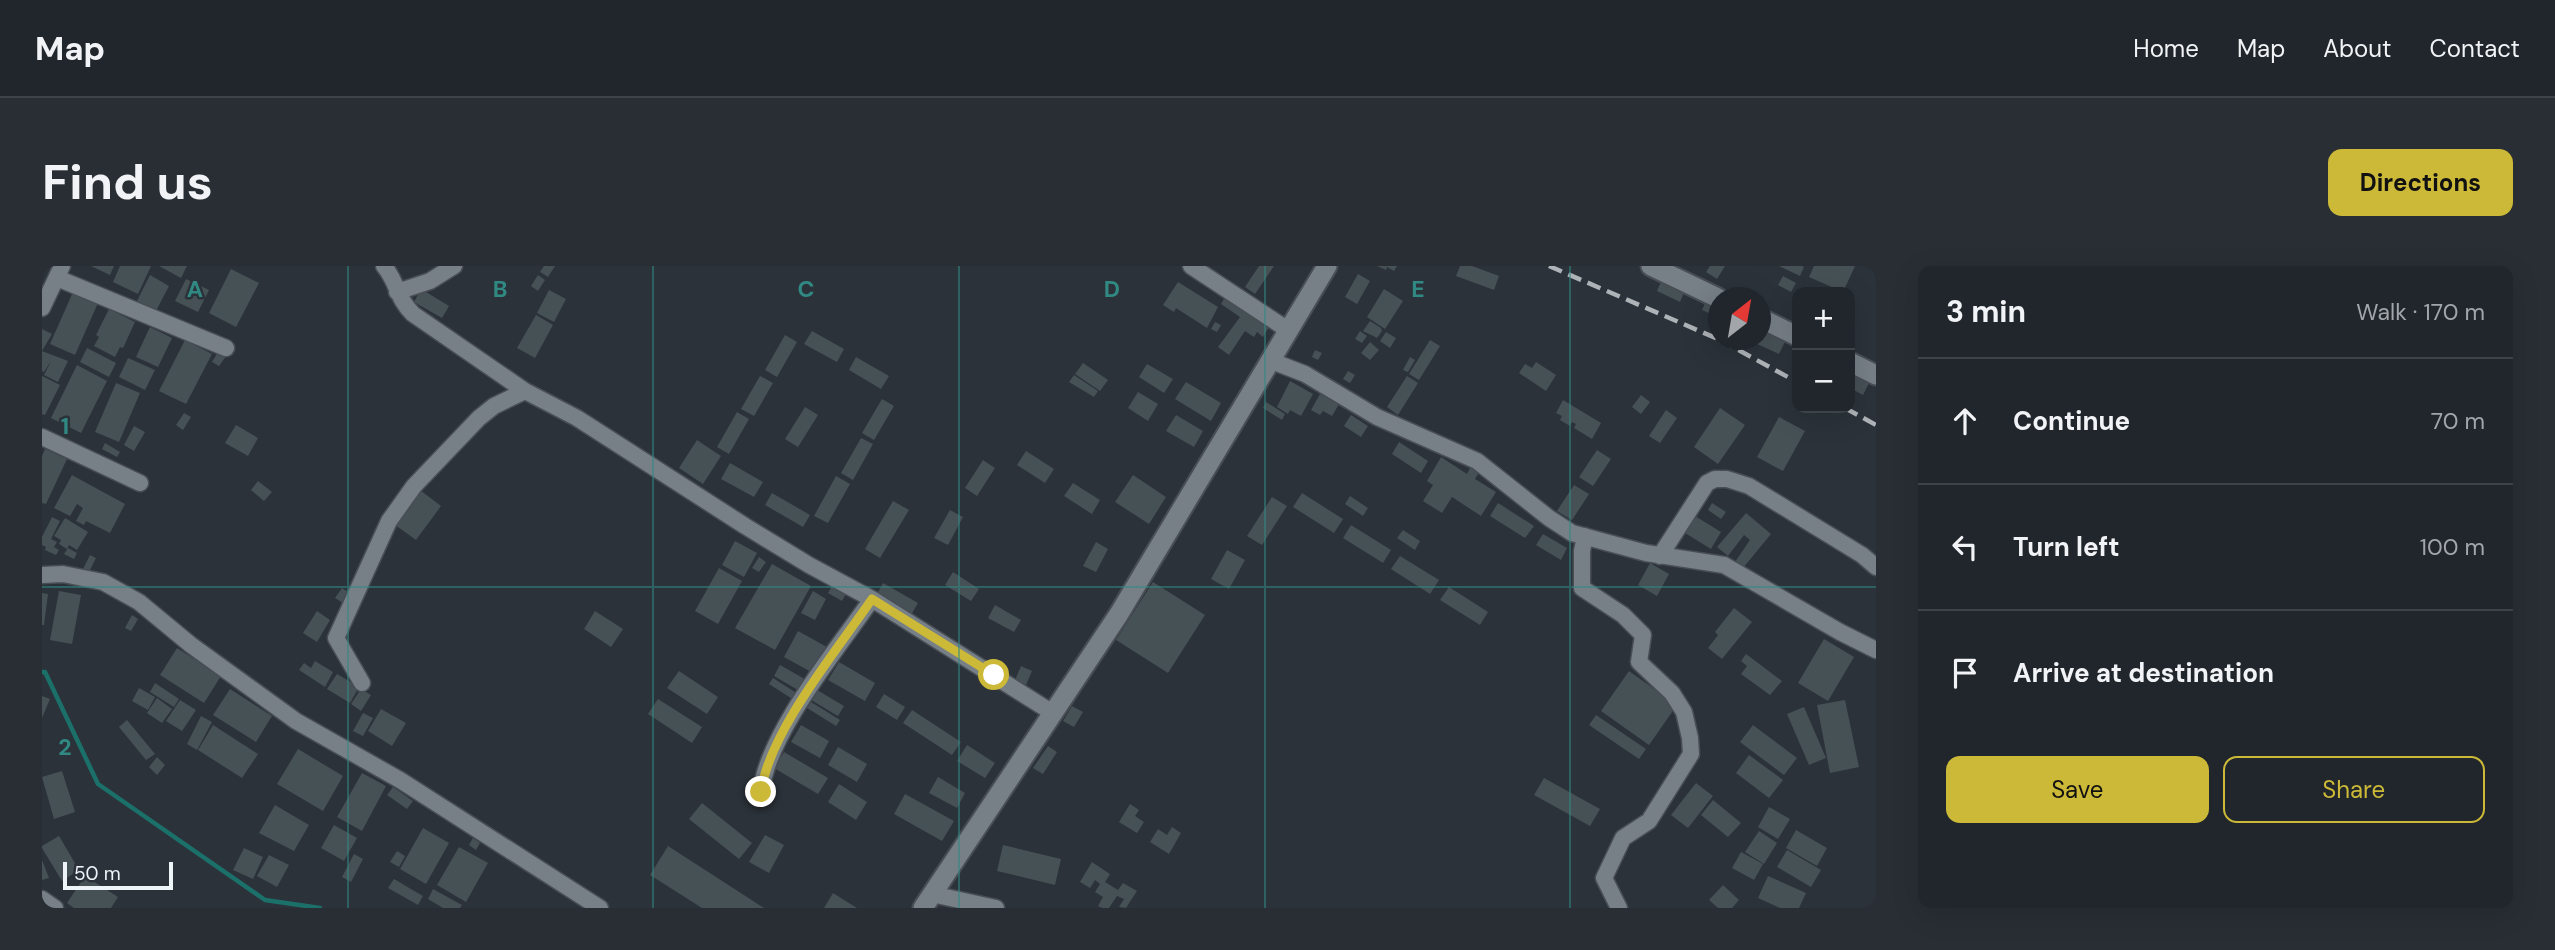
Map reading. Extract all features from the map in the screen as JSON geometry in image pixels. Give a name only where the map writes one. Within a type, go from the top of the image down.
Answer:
[{"type":"street","points":[[384,266],[401,302],[413,314],[525,391],[577,418],[809,565],[872,599],[1053,713]]},
{"type":"street","points":[[397,292],[430,281],[454,266]]},
{"type":"street","points":[[1191,266],[1288,330]]},
{"type":"street","points":[[996,908],[928,901],[1119,614],[1327,266]]},
{"type":"street","points":[[1651,266],[1708,293]]},
{"type":"street","points":[[42,308],[60,272],[226,348]]},
{"type":"street","points":[[1771,324],[1792,334]]},
{"type":"street","points":[[1269,360],[1305,374],[1377,417],[1477,461],[1572,533],[1660,556],[1724,565],[1840,632],[1875,647]]},
{"type":"street","points":[[1855,364],[1876,375]]},
{"type":"street","points":[[362,683],[336,638],[389,520],[414,486],[471,426],[494,406],[525,391]]},
{"type":"street","points":[[42,437],[140,483]]},
{"type":"street","points":[[1660,556],[1707,483],[1715,479],[1727,479],[1749,486],[1862,555],[1876,567]]},
{"type":"street","points":[[1585,536],[1582,551],[1582,588],[1623,615],[1643,635],[1639,662],[1672,693],[1684,712],[1690,738],[1691,754],[1670,789],[1649,821],[1623,838],[1604,878],[1619,908]]},
{"type":"street","points":[[42,575],[63,574],[103,582],[139,602],[191,645],[296,721],[400,780],[600,908]]},
{"type":"street","points":[[761,792],[770,755],[790,719],[872,599]]},
{"type":"street","points":[[42,899],[55,908]]},
{"type":"building","points":[[91,266],[114,266],[110,275]]},
{"type":"building","points":[[120,266],[151,266],[138,294],[113,282]]},
{"type":"building","points":[[159,266],[187,266],[181,278]]},
{"type":"building","points":[[544,266],[555,266],[548,277],[540,272]]},
{"type":"building","points":[[1259,266],[1274,266],[1255,294],[1245,287]]},
{"type":"building","points":[[1377,266],[1397,266],[1394,271]]},
{"type":"building","points":[[1460,266],[1472,266],[1499,276],[1494,290],[1456,276]]},
{"type":"building","points":[[1710,266],[1725,266],[1717,279],[1706,272]]},
{"type":"building","points":[[1779,266],[1802,266],[1804,267],[1800,276]]},
{"type":"building","points":[[1814,266],[1855,266],[1845,287],[1832,287],[1809,277]]},
{"type":"building","points":[[231,269],[259,283],[236,327],[209,313]]},
{"type":"building","points":[[1358,274],[1370,281],[1357,304],[1345,297]]},
{"type":"building","points":[[150,275],[169,286],[156,311],[137,301]]},
{"type":"building","points":[[538,275],[545,280],[538,291],[531,286]]},
{"type":"building","points":[[1783,276],[1796,283],[1791,292],[1778,285]]},
{"type":"building","points":[[1663,277],[1686,288],[1680,302],[1657,291]]},
{"type":"building","points":[[186,279],[209,290],[198,312],[175,301]]},
{"type":"building","points":[[1178,282],[1218,307],[1207,328],[1176,308],[1174,312],[1163,305]]},
{"type":"building","points":[[421,289],[449,306],[442,318],[414,302]]},
{"type":"building","points":[[1384,289],[1403,301],[1385,329],[1367,317]]},
{"type":"building","points":[[549,290],[566,299],[554,322],[537,313]]},
{"type":"building","points":[[73,292],[98,303],[75,355],[50,344]]},
{"type":"building","points":[[1225,297],[1269,327],[1263,337],[1257,332],[1254,337],[1245,331],[1229,355],[1218,347],[1240,317],[1221,304]]},
{"type":"building","points":[[1706,301],[1708,302],[1708,313],[1702,310]]},
{"type":"building","points":[[109,309],[135,322],[123,348],[120,347],[115,357],[94,346],[99,337],[96,335]]},
{"type":"building","points":[[536,315],[553,325],[535,358],[517,348]]},
{"type":"building","points":[[1370,321],[1381,328],[1377,338],[1363,331]]},
{"type":"building","points":[[1215,322],[1221,325],[1217,332],[1211,329]]},
{"type":"building","points":[[150,327],[172,338],[158,367],[136,357]]},
{"type":"building","points":[[1771,328],[1788,336],[1779,354],[1770,350]]},
{"type":"building","points":[[42,329],[52,334],[42,351]]},
{"type":"building","points":[[812,331],[844,349],[837,362],[804,344]]},
{"type":"building","points":[[1360,331],[1367,336],[1362,343],[1355,339]]},
{"type":"building","points":[[1386,332],[1396,338],[1390,348],[1380,341]]},
{"type":"building","points":[[785,335],[797,342],[777,377],[765,370]]},
{"type":"building","points":[[185,340],[212,354],[186,404],[159,391]]},
{"type":"building","points":[[1430,340],[1440,346],[1419,380],[1409,374]]},
{"type":"building","points":[[1370,342],[1379,350],[1370,360],[1361,353]]},
{"type":"building","points":[[87,348],[116,363],[109,377],[80,362]]},
{"type":"building","points":[[219,350],[227,355],[219,366],[212,362]]},
{"type":"building","points":[[1315,350],[1322,353],[1318,360],[1312,357]]},
{"type":"building","points":[[42,351],[68,361],[58,382],[44,375],[51,361],[44,372],[42,371]]},
{"type":"building","points":[[856,357],[889,376],[881,389],[849,370]]},
{"type":"building","points":[[1410,357],[1415,360],[1408,372],[1403,370]]},
{"type":"building","points":[[128,358],[155,370],[145,390],[119,377]]},
{"type":"building","points":[[1536,362],[1556,375],[1546,391],[1519,373],[1525,364],[1532,368]]},
{"type":"building","points":[[1083,363],[1108,380],[1100,391],[1075,374]]},
{"type":"building","points":[[1147,364],[1173,379],[1164,393],[1139,377]]},
{"type":"building","points":[[77,365],[107,381],[81,433],[51,418]]},
{"type":"building","points":[[1348,371],[1355,375],[1350,383],[1343,379]]},
{"type":"building","points":[[1855,374],[1870,381],[1863,395],[1855,391]]},
{"type":"building","points":[[1074,375],[1098,391],[1094,397],[1069,382]]},
{"type":"building","points":[[42,376],[60,385],[45,415],[42,414]]},
{"type":"building","points":[[760,376],[773,383],[754,416],[741,409]]},
{"type":"building","points":[[1407,376],[1418,383],[1398,415],[1387,407]]},
{"type":"building","points":[[1290,381],[1313,394],[1301,416],[1290,410],[1288,414],[1277,407]]},
{"type":"building","points":[[1186,382],[1221,403],[1211,421],[1175,399]]},
{"type":"building","points":[[116,383],[140,393],[119,442],[95,432]]},
{"type":"building","points":[[1138,392],[1158,404],[1148,421],[1128,408]]},
{"type":"building","points":[[1320,394],[1339,404],[1332,416],[1323,411],[1320,415],[1311,410]]},
{"type":"building","points":[[1641,395],[1650,402],[1641,414],[1632,407]]},
{"type":"building","points":[[882,399],[894,406],[874,440],[862,433]]},
{"type":"building","points":[[1563,400],[1601,423],[1592,439],[1574,428],[1576,424],[1572,422],[1570,426],[1560,420],[1562,416],[1556,413]]},
{"type":"building","points":[[1266,402],[1285,414],[1282,420],[1263,408]]},
{"type":"building","points":[[805,407],[818,415],[798,447],[785,439]]},
{"type":"building","points":[[1720,408],[1745,425],[1718,464],[1694,447]]},
{"type":"building","points":[[1666,410],[1677,418],[1660,443],[1649,436]]},
{"type":"building","points":[[737,412],[749,419],[729,454],[717,447]]},
{"type":"building","points":[[184,413],[191,417],[183,430],[176,425]]},
{"type":"building","points":[[1176,415],[1203,431],[1194,447],[1166,431]]},
{"type":"building","points":[[1351,415],[1368,426],[1361,437],[1344,426]]},
{"type":"building","points":[[1779,417],[1805,431],[1783,471],[1757,457]]},
{"type":"building","points":[[236,425],[258,438],[248,456],[225,443]]},
{"type":"building","points":[[134,426],[145,432],[134,451],[124,445]]},
{"type":"building","points":[[861,438],[873,444],[853,480],[841,473]]},
{"type":"building","points":[[697,440],[721,456],[703,484],[679,468]]},
{"type":"building","points":[[1399,442],[1428,461],[1421,473],[1392,454]]},
{"type":"building","points":[[105,443],[120,452],[117,457],[102,449]]},
{"type":"building","points":[[45,449],[67,459],[46,504],[42,503],[42,456]]},
{"type":"building","points":[[1597,450],[1611,459],[1593,486],[1579,477]]},
{"type":"building","points":[[1026,451],[1054,469],[1045,483],[1017,465]]},
{"type":"building","points":[[1441,457],[1467,474],[1471,466],[1479,472],[1475,479],[1496,492],[1481,516],[1452,497],[1442,513],[1423,501],[1433,485],[1427,481]]},
{"type":"building","points":[[983,460],[995,468],[977,496],[965,488]]},
{"type":"building","points":[[730,463],[763,482],[754,497],[721,479]]},
{"type":"building","points":[[72,475],[125,504],[110,533],[86,521],[84,525],[76,521],[83,508],[77,504],[70,516],[54,508]]},
{"type":"building","points":[[1133,475],[1166,497],[1149,524],[1115,502]]},
{"type":"building","points":[[836,476],[850,484],[828,523],[814,516]]},
{"type":"building","points":[[258,481],[272,492],[264,501],[251,490]]},
{"type":"building","points":[[1073,483],[1100,500],[1092,514],[1064,496]]},
{"type":"building","points":[[1574,485],[1589,494],[1572,520],[1557,511]]},
{"type":"building","points":[[416,487],[441,506],[416,540],[391,522]]},
{"type":"building","points":[[772,493],[810,515],[803,527],[765,505]]},
{"type":"building","points":[[1302,493],[1343,519],[1334,533],[1293,507]]},
{"type":"building","points":[[1350,496],[1368,508],[1363,516],[1345,504]]},
{"type":"building","points":[[1272,497],[1287,506],[1262,545],[1247,536]]},
{"type":"building","points":[[893,501],[909,510],[880,558],[865,549]]},
{"type":"building","points":[[1498,503],[1534,526],[1525,538],[1490,516]]},
{"type":"building","points":[[1712,503],[1726,512],[1721,519],[1708,510]]},
{"type":"building","points":[[950,510],[963,517],[948,545],[934,538]]},
{"type":"building","points":[[1746,513],[1771,534],[1743,568],[1735,562],[1750,540],[1744,535],[1728,556],[1717,547]]},
{"type":"building","points":[[1695,516],[1721,532],[1711,549],[1685,533]]},
{"type":"building","points":[[52,517],[60,521],[51,539],[57,542],[54,547],[59,550],[56,555],[45,550],[46,547],[42,545],[42,537]]},
{"type":"building","points":[[65,518],[88,532],[77,550],[69,545],[67,549],[59,544],[61,540],[54,536]]},
{"type":"building","points":[[1351,525],[1391,550],[1383,563],[1343,538]]},
{"type":"building","points":[[1403,530],[1420,541],[1415,550],[1397,538]]},
{"type":"building","points":[[1543,534],[1567,548],[1561,560],[1536,545]]},
{"type":"building","points":[[735,541],[757,553],[744,577],[722,565]]},
{"type":"building","points":[[1096,542],[1108,549],[1096,572],[1083,566]]},
{"type":"building","points":[[68,548],[77,553],[74,559],[64,554]]},
{"type":"building","points":[[1227,550],[1245,560],[1229,589],[1211,579]]},
{"type":"building","points":[[90,555],[96,558],[88,574],[82,571]]},
{"type":"building","points":[[1400,556],[1439,580],[1430,594],[1391,569]]},
{"type":"building","points":[[759,557],[766,562],[759,572],[752,568]]},
{"type":"building","points":[[1650,563],[1669,574],[1657,596],[1638,585]]},
{"type":"building","points":[[772,564],[811,586],[775,650],[735,628]]},
{"type":"building","points":[[719,568],[742,581],[718,624],[695,611]]},
{"type":"building","points":[[953,572],[979,589],[971,601],[945,585]]},
{"type":"building","points":[[1153,582],[1205,615],[1168,673],[1116,640]]},
{"type":"building","points":[[883,583],[918,603],[911,615],[876,596]]},
{"type":"building","points":[[833,584],[847,592],[842,601],[828,593]]},
{"type":"building","points":[[1449,587],[1488,612],[1480,625],[1440,600]]},
{"type":"building","points":[[342,588],[350,593],[343,603],[335,598]]},
{"type":"building","points":[[59,591],[81,595],[72,644],[50,640]]},
{"type":"building","points":[[813,591],[826,599],[815,620],[801,613]]},
{"type":"building","points":[[42,593],[48,594],[44,625],[42,625]]},
{"type":"building","points":[[995,605],[1021,620],[1014,632],[988,618]]},
{"type":"building","points":[[1734,608],[1752,622],[1722,659],[1708,648],[1718,635],[1715,632]]},
{"type":"building","points":[[317,611],[330,620],[317,642],[303,633]]},
{"type":"building","points":[[595,611],[623,629],[611,647],[584,629]]},
{"type":"building","points":[[132,615],[138,619],[131,631],[125,628]]},
{"type":"building","points":[[798,631],[827,647],[813,673],[784,657]]},
{"type":"building","points":[[1824,639],[1854,657],[1828,701],[1798,683]]},
{"type":"building","points":[[177,648],[221,676],[204,703],[160,675]]},
{"type":"building","points":[[1746,654],[1782,681],[1770,695],[1741,674],[1747,666],[1741,661]]},
{"type":"building","points":[[315,661],[333,672],[325,687],[299,670],[304,663],[311,668]]},
{"type":"building","points":[[839,662],[875,683],[865,701],[828,680]]},
{"type":"building","points":[[780,665],[810,682],[803,693],[774,676]]},
{"type":"building","points":[[1021,666],[1032,671],[1026,685],[1015,680]]},
{"type":"building","points":[[679,671],[718,697],[707,714],[667,688]]},
{"type":"building","points":[[1629,671],[1677,705],[1649,745],[1601,711]]},
{"type":"building","points":[[337,674],[359,687],[350,703],[327,689]]},
{"type":"building","points":[[773,678],[798,694],[794,700],[769,684]]},
{"type":"building","points":[[155,683],[179,699],[174,707],[150,692]]},
{"type":"building","points":[[139,688],[155,697],[148,710],[132,701]]},
{"type":"building","points":[[230,689],[272,716],[256,742],[213,715]]},
{"type":"building","points":[[361,689],[371,695],[361,711],[351,704]]},
{"type":"building","points":[[817,690],[844,706],[838,716],[811,700]]},
{"type":"building","points":[[884,694],[905,707],[897,720],[876,707]]},
{"type":"building","points":[[42,696],[50,699],[42,718]]},
{"type":"building","points":[[157,698],[172,709],[162,723],[147,713]]},
{"type":"building","points":[[658,699],[702,727],[692,743],[648,714]]},
{"type":"building","points":[[180,700],[196,710],[182,731],[166,721]]},
{"type":"building","points":[[1845,700],[1859,767],[1830,773],[1817,705]]},
{"type":"building","points":[[811,702],[840,720],[836,726],[807,708]]},
{"type":"building","points":[[1072,706],[1083,712],[1074,727],[1063,721]]},
{"type":"building","points":[[1804,707],[1826,758],[1809,765],[1787,714]]},
{"type":"building","points":[[381,709],[406,723],[392,746],[368,731]]},
{"type":"building","points":[[912,710],[961,742],[952,755],[903,723]]},
{"type":"building","points":[[363,713],[373,718],[363,736],[353,731]]},
{"type":"building","points":[[1596,715],[1646,749],[1639,759],[1589,725]]},
{"type":"building","points":[[201,716],[212,722],[197,750],[187,744]]},
{"type":"building","points":[[127,720],[155,754],[146,760],[119,727]]},
{"type":"building","points":[[213,725],[258,754],[242,778],[198,750]]},
{"type":"building","points":[[801,725],[829,741],[820,758],[791,742]]},
{"type":"building","points":[[1753,725],[1797,758],[1784,775],[1740,742]]},
{"type":"building","points":[[967,745],[995,763],[985,778],[957,761]]},
{"type":"building","points":[[1048,746],[1057,752],[1043,774],[1033,768]]},
{"type":"building","points":[[838,747],[867,764],[857,782],[828,765]]},
{"type":"building","points":[[298,749],[343,776],[323,811],[277,784]]},
{"type":"building","points":[[784,752],[828,778],[818,794],[774,768]]},
{"type":"building","points":[[1749,755],[1783,780],[1769,798],[1736,773]]},
{"type":"building","points":[[157,757],[165,765],[157,775],[149,767]]},
{"type":"building","points":[[62,771],[75,812],[54,819],[42,777]]},
{"type":"building","points":[[362,773],[386,786],[362,831],[337,817]]},
{"type":"building","points":[[938,777],[965,793],[957,808],[929,793]]},
{"type":"building","points":[[1544,778],[1600,809],[1590,826],[1534,795]]},
{"type":"building","points":[[1696,783],[1713,796],[1688,828],[1671,815]]},
{"type":"building","points":[[839,784],[867,802],[856,820],[828,802]]},
{"type":"building","points":[[393,787],[413,801],[407,809],[387,795]]},
{"type":"building","points":[[905,794],[954,821],[942,841],[894,814]]},
{"type":"building","points":[[1713,800],[1741,823],[1728,837],[1701,815]]},
{"type":"building","points":[[702,803],[752,843],[739,859],[689,819]]},
{"type":"building","points":[[1130,804],[1139,810],[1135,816],[1144,822],[1137,833],[1119,822]]},
{"type":"building","points":[[275,805],[309,825],[294,851],[259,833]]},
{"type":"building","points":[[1769,807],[1790,819],[1778,839],[1758,827]]},
{"type":"building","points":[[334,825],[357,838],[344,861],[321,848]]},
{"type":"building","points":[[1172,827],[1181,833],[1169,854],[1150,842],[1158,829],[1167,835]]},
{"type":"building","points":[[423,828],[449,843],[426,884],[400,869]]},
{"type":"building","points":[[1796,830],[1827,848],[1817,866],[1786,848]]},
{"type":"building","points":[[1759,831],[1777,843],[1764,864],[1745,852]]},
{"type":"building","points":[[765,835],[784,845],[769,873],[749,862]]},
{"type":"building","points":[[59,836],[79,870],[62,881],[42,848]]},
{"type":"building","points":[[473,838],[480,843],[476,850],[469,845]]},
{"type":"building","points":[[1003,845],[1061,859],[1055,885],[997,871]]},
{"type":"building","points":[[668,846],[764,908],[702,908],[650,875]]},
{"type":"building","points":[[459,847],[488,863],[466,902],[437,885]]},
{"type":"building","points":[[244,848],[263,857],[253,879],[233,870]]},
{"type":"building","points":[[1787,850],[1821,870],[1811,887],[1777,867]]},
{"type":"building","points":[[397,851],[405,856],[399,867],[390,862]]},
{"type":"building","points":[[1741,852],[1763,864],[1754,880],[1732,868]]},
{"type":"building","points":[[354,854],[363,859],[351,882],[342,877]]},
{"type":"building","points":[[269,855],[289,865],[277,887],[257,876]]},
{"type":"building","points":[[42,860],[49,878],[42,880]]},
{"type":"building","points":[[1092,862],[1110,874],[1105,882],[1118,890],[1123,883],[1137,891],[1126,908],[1119,907],[1124,899],[1117,896],[1109,908],[1098,906],[1103,897],[1095,892],[1100,884],[1095,880],[1090,888],[1080,882]]},
{"type":"building","points":[[85,876],[118,897],[111,908],[74,908],[67,903]]},
{"type":"building","points":[[1768,876],[1806,893],[1799,908],[1780,908],[1758,898]]},
{"type":"building","points":[[394,879],[423,896],[418,905],[388,888]]},
{"type":"building","points":[[1723,885],[1739,900],[1732,908],[1718,908],[1709,900]]},
{"type":"building","points":[[433,889],[462,905],[460,908],[443,908],[428,899]]},
{"type":"building","points":[[833,893],[857,908],[824,908]]},
{"type":"waterway","points":[[42,672],[45,672],[98,784],[265,900],[320,908]]},
{"type":"railway","points":[[1549,266],[1708,335]]},
{"type":"railway","points":[[1738,350],[1792,379]]},
{"type":"railway","points":[[1854,413],[1876,425]]},
{"type":"route","points":[[761,792],[770,755],[790,719],[872,599],[994,675]]}]
